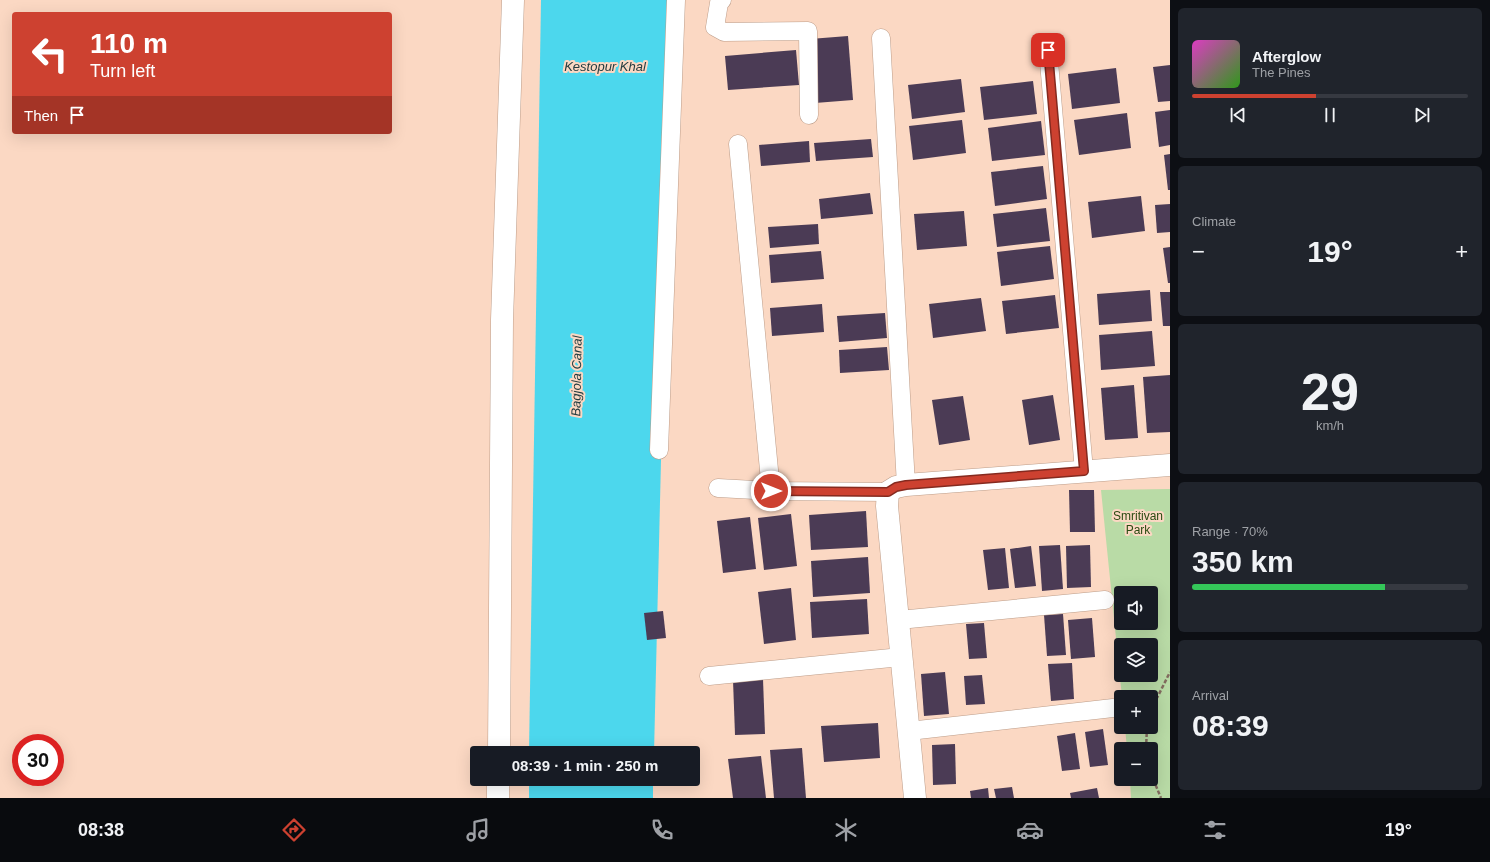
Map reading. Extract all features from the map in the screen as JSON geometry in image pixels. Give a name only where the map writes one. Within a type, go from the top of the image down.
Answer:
[{"type":"street","points":[[499,746],[502,320],[513,0]]},
{"type":"street","points":[[659,450],[676,0]]},
{"type":"street","points":[[722,0],[719,3],[715,27],[724,32],[808,31],[809,115]]},
{"type":"street","points":[[881,38],[897,488],[887,506],[915,798]]},
{"type":"street","points":[[1048,50],[1084,471]]},
{"type":"street","points":[[738,144],[771,491]]},
{"type":"street","points":[[718,488],[771,491],[897,488],[1084,471],[1170,465]]},
{"type":"street","points":[[899,620],[1105,600]]},
{"type":"street","points":[[709,676],[901,658]]},
{"type":"street","points":[[909,731],[1113,708]]},
{"type":"street","points":[[498,786],[498,798]]},
{"type":"path","points":[[1158,696],[1170,672]]},
{"type":"path","points":[[1156,786],[1161,798]]},
{"type":"green space","name":"Smritivan Park","points":[[1170,489],[1170,798],[1131,798],[1130,786],[1158,786],[1158,742],[1126,742],[1126,734],[1158,734],[1158,690],[1121,690],[1120,682],[1158,682],[1158,638],[1116,638],[1115,630],[1158,630],[1158,586],[1114,586],[1114,618],[1101,490]]},
{"type":"water","name":"Kestopur Khal","points":[[541,0],[672,0],[654,746],[529,746]]},
{"type":"water","points":[[529,786],[653,786],[653,798],[529,798]]},
{"type":"building","points":[[848,36],[853,100],[815,103],[810,39]]},
{"type":"building","points":[[796,50],[799,85],[728,90],[725,56]]},
{"type":"building","points":[[1170,65],[1170,101],[1158,102],[1153,67]]},
{"type":"building","points":[[1116,68],[1120,103],[1072,109],[1068,74]]},
{"type":"building","points":[[961,79],[965,112],[912,119],[908,85]]},
{"type":"building","points":[[1033,81],[1037,114],[984,120],[980,87]]},
{"type":"building","points":[[1170,110],[1170,145],[1159,147],[1155,112]]},
{"type":"building","points":[[1127,113],[1131,148],[1079,155],[1074,120]]},
{"type":"building","points":[[962,120],[966,153],[913,160],[909,126]]},
{"type":"building","points":[[1041,121],[1045,155],[992,161],[988,128]]},
{"type":"building","points":[[871,139],[873,157],[816,161],[814,143]]},
{"type":"building","points":[[809,141],[810,162],[761,166],[759,145]]},
{"type":"building","points":[[1170,154],[1170,190],[1168,190],[1164,155]]},
{"type":"building","points":[[1043,166],[1047,199],[995,206],[991,172]]},
{"type":"building","points":[[870,193],[873,214],[821,219],[819,199]]},
{"type":"building","points":[[1141,196],[1145,231],[1092,238],[1088,202]]},
{"type":"building","points":[[1170,204],[1170,232],[1157,233],[1155,205]]},
{"type":"building","points":[[1046,208],[1050,241],[997,247],[993,214]]},
{"type":"building","points":[[964,211],[967,246],[917,250],[914,214]]},
{"type":"building","points":[[818,224],[819,244],[770,248],[768,227]]},
{"type":"building","points":[[1050,246],[1054,279],[1001,286],[997,252]]},
{"type":"building","points":[[1170,247],[1170,283],[1168,283],[1163,248]]},
{"type":"building","points":[[821,251],[824,279],[771,283],[769,255]]},
{"type":"building","points":[[1150,290],[1152,321],[1099,325],[1097,294]]},
{"type":"building","points":[[1160,292],[1170,292],[1170,326],[1163,326]]},
{"type":"building","points":[[1055,295],[1059,328],[1006,334],[1002,301]]},
{"type":"building","points":[[981,298],[986,331],[933,338],[929,304]]},
{"type":"building","points":[[822,304],[824,332],[772,336],[770,308]]},
{"type":"building","points":[[885,313],[887,338],[839,342],[837,316]]},
{"type":"building","points":[[1152,331],[1155,366],[1101,370],[1099,335]]},
{"type":"building","points":[[887,347],[889,370],[840,373],[839,350]]},
{"type":"building","points":[[1170,375],[1170,432],[1147,433],[1143,377]]},
{"type":"building","points":[[1134,385],[1138,438],[1105,440],[1101,388]]},
{"type":"building","points":[[1053,395],[1060,440],[1029,445],[1022,400]]},
{"type":"building","points":[[963,396],[970,440],[939,445],[932,400]]},
{"type":"building","points":[[1069,490],[1094,490],[1095,532],[1070,532]]},
{"type":"building","points":[[866,511],[868,547],[811,550],[809,515]]},
{"type":"building","points":[[791,514],[797,566],[764,570],[758,518]]},
{"type":"building","points":[[750,517],[756,569],[723,573],[717,521]]},
{"type":"building","points":[[1060,545],[1063,589],[1042,591],[1039,546]]},
{"type":"building","points":[[1090,545],[1091,587],[1067,588],[1066,546]]},
{"type":"building","points":[[1031,546],[1036,586],[1015,588],[1010,549]]},
{"type":"building","points":[[1005,548],[1009,588],[988,590],[983,550]]},
{"type":"building","points":[[868,557],[870,593],[813,597],[811,561]]},
{"type":"building","points":[[791,588],[796,640],[764,644],[758,592]]},
{"type":"building","points":[[867,599],[869,634],[812,638],[810,602]]},
{"type":"building","points":[[663,611],[666,638],[647,640],[644,613]]},
{"type":"building","points":[[1063,614],[1066,655],[1047,656],[1044,615]]},
{"type":"building","points":[[1092,618],[1095,657],[1071,659],[1068,620]]},
{"type":"building","points":[[984,623],[987,658],[969,659],[966,624]]},
{"type":"building","points":[[1072,663],[1074,699],[1051,701],[1048,664]]},
{"type":"building","points":[[945,672],[949,714],[924,716],[921,674]]},
{"type":"building","points":[[982,675],[985,704],[966,705],[964,676]]},
{"type":"building","points":[[763,679],[765,734],[735,735],[733,680]]},
{"type":"building","points":[[878,723],[880,758],[824,762],[821,726]]},
{"type":"building","points":[[1103,729],[1108,765],[1090,767],[1085,732]]},
{"type":"building","points":[[1075,733],[1080,769],[1062,771],[1057,736]]},
{"type":"building","points":[[955,744],[956,784],[933,785],[932,745]]},
{"type":"building","points":[[802,748],[806,798],[774,798],[770,750]]},
{"type":"building","points":[[761,756],[766,798],[733,798],[728,759]]},
{"type":"building","points":[[1012,787],[1014,798],[996,798],[994,789]]},
{"type":"building","points":[[988,788],[989,798],[971,798],[970,791]]},
{"type":"building","points":[[1097,788],[1099,798],[1071,798],[1070,793]]},
{"type":"route","points":[[771,491],[888,492],[896,487],[906,485],[1084,471],[1048,50]]},
{"type":"water label","name":"Bagjola Canal","points":[[576,376]]}]
